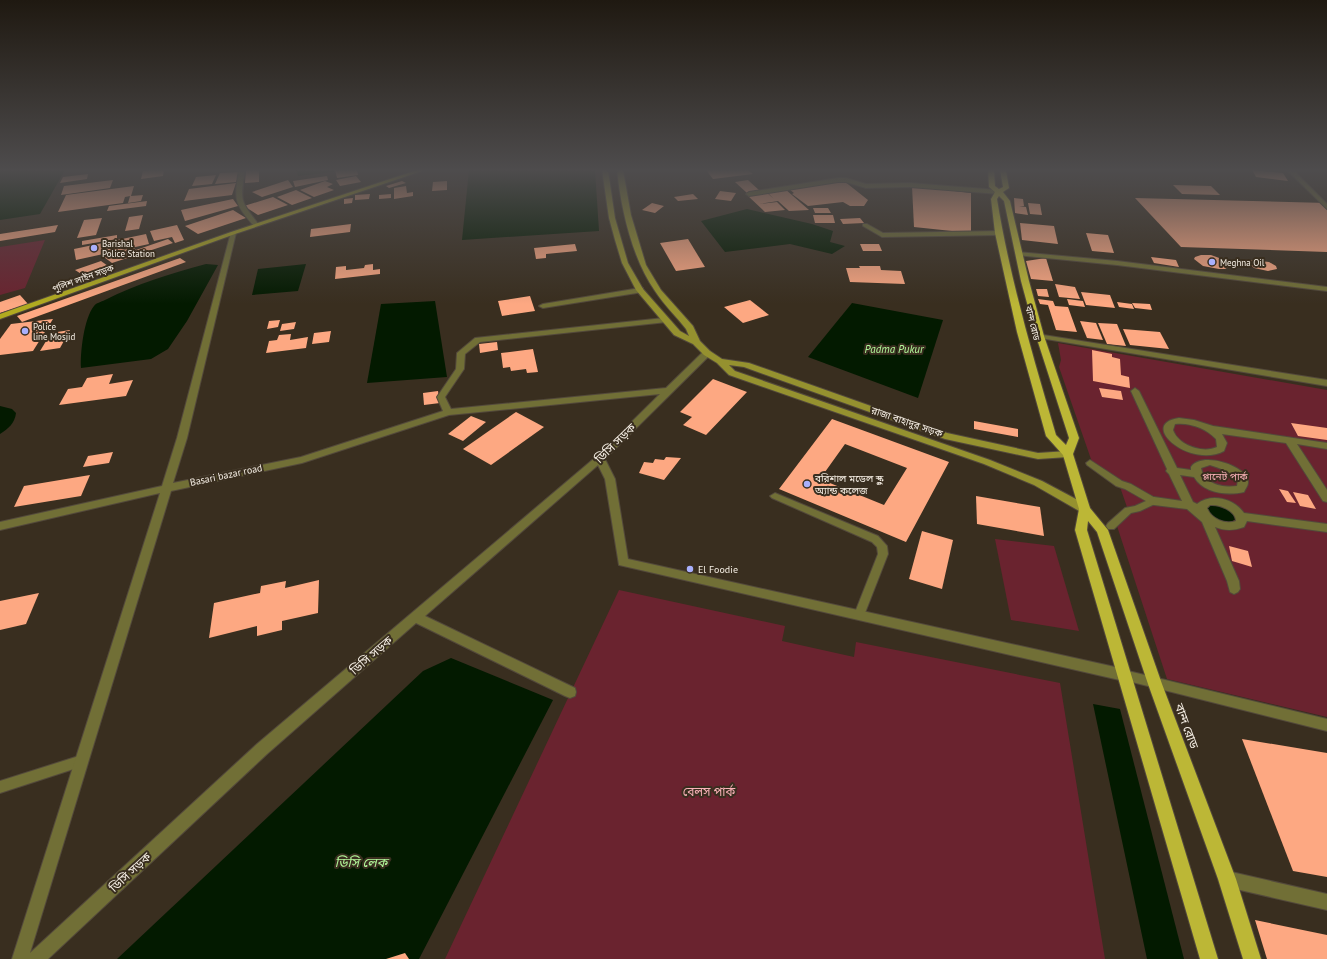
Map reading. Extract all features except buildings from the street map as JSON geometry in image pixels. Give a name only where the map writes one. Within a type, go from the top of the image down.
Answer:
[{"type":"highway","name":"বান্দ রোড","points":[[996,215],[1021,332],[1050,436],[1068,454],[1085,509],[1102,530],[1155,684],[1227,879],[1252,959]]},
{"type":"highway","name":"বান্দ রোড","points":[[1010,215],[1018,254],[1040,336],[1074,438],[1068,454]]},
{"type":"highway","name":"বান্দ রোড","points":[[1085,509],[1081,530],[1209,959]]},
{"type":"main road","name":"পুলিশ লাইন সড়ক","points":[[0,317],[286,215]]},
{"type":"main road","name":"রাজা বাহাদুর সড়ক","points":[[612,215],[625,262],[640,290],[664,320],[677,333],[696,342],[707,353],[720,361],[732,373],[987,462],[1038,483],[1085,509]]},
{"type":"main road","name":"রাজা বাহাদুর সড়ক","points":[[628,215],[643,266],[658,291],[690,328],[696,342]]},
{"type":"main road","name":"রাজা বাহাদুর সড়ক","points":[[720,361],[746,365],[945,436],[1038,456],[1068,454]]},
{"type":"street","points":[[247,215],[256,225]]},
{"type":"street","points":[[865,225],[882,234],[913,236],[999,233]]},
{"type":"street","points":[[20,959],[182,438],[233,233]]},
{"type":"street","points":[[1018,254],[1117,263],[1327,289]]},
{"type":"street","points":[[543,306],[640,290]]},
{"type":"street","points":[[448,412],[441,397],[460,369],[461,353],[478,340],[664,320]]},
{"type":"street","points":[[1040,336],[1327,383]]},
{"type":"street","name":"ডিসি সড়ক","points":[[36,959],[262,749],[600,458],[707,353]]},
{"type":"street","name":"Basari bazar road","points":[[0,526],[167,488],[302,460],[448,412],[667,391]]},
{"type":"street","points":[[1135,391],[1189,505],[1207,519],[1220,525],[1232,527],[1240,524],[1242,520],[1232,508],[1219,502],[1207,502],[1201,507],[1189,505],[1154,500]]},
{"type":"street","points":[[1178,421],[1194,422],[1211,430],[1222,440],[1223,445],[1221,449],[1216,452],[1200,452],[1187,448],[1175,441],[1168,431],[1168,426],[1178,421]]},
{"type":"street","points":[[1211,430],[1327,446]]},
{"type":"street","points":[[1288,440],[1327,498]]},
{"type":"street","points":[[1216,452],[1224,466]]},
{"type":"street","points":[[600,458],[610,478],[623,562],[1124,675]]},
{"type":"street","points":[[1210,462],[1224,466],[1231,469],[1241,478],[1243,486],[1240,489],[1226,491],[1218,489],[1203,481],[1197,474],[1196,467],[1203,463],[1210,462]]},
{"type":"street","points":[[1172,471],[1197,474]]},
{"type":"street","points":[[1201,507],[1233,581],[1234,589]]},
{"type":"street","points":[[1240,516],[1327,528]]},
{"type":"street","points":[[415,617],[570,692]]},
{"type":"street","points":[[1227,879],[1327,902]]},
{"type":"lane","points":[[1090,463],[1118,484],[1128,486],[1154,500]]},
{"type":"lane","points":[[775,496],[875,539],[882,546],[883,554],[859,615]]},
{"type":"lane","points":[[1111,526],[1128,510],[1137,509],[1154,500]]},
{"type":"lane","points":[[1124,675],[1155,684],[1327,725]]},
{"type":"lane","points":[[0,787],[82,761]]},
{"type":"green space","points":[[45,240],[25,288],[0,295],[0,247]]},
{"type":"green space","name":"প্লানেট পার্ক","points":[[1058,343],[1327,390],[1327,717],[1167,679],[1117,526],[1129,514],[1128,510],[1119,484],[1092,462],[1059,367],[1061,360]]},
{"type":"green space","points":[[995,539],[1054,546],[1079,631],[1011,620]]},
{"type":"green space","name":"বেলস পার্ক","points":[[619,590],[785,626],[782,641],[854,657],[856,642],[1060,683],[1105,959],[445,959]]},
{"type":"water","points":[[0,215],[35,215],[0,220]]},
{"type":"water","points":[[465,215],[598,215],[599,231],[462,240]]},
{"type":"water","points":[[725,215],[772,215],[812,224],[833,231],[830,242],[845,246],[832,254],[790,244],[725,252],[701,221]]},
{"type":"water","points":[[206,264],[218,265],[187,321],[168,349],[151,359],[81,368],[81,354],[85,327],[91,311],[97,303],[167,275]]},
{"type":"water","points":[[306,264],[298,291],[252,295],[258,269]]},
{"type":"water","points":[[435,301],[447,377],[367,383],[381,304]]},
{"type":"water","name":"Padma Pukur","points":[[852,303],[943,320],[918,398],[808,357]]},
{"type":"water","points":[[0,406],[12,409],[16,413],[11,425],[0,434]]},
{"type":"water","points":[[1210,505],[1218,505],[1226,508],[1232,513],[1235,520],[1226,522],[1216,519],[1207,509]]},
{"type":"water","name":"ডিসি লেক","points":[[451,658],[553,700],[419,959],[117,959],[423,671]]},
{"type":"water","points":[[1093,704],[1120,709],[1184,959],[1147,959]]},
{"type":"place","name":"Barishal Police Station","points":[[94,248]]},
{"type":"place","name":"Meghna Oil","points":[[1212,262]]},
{"type":"place","name":"Police line Mosjid","points":[[25,331]]},
{"type":"place","name":"বরিশাল মডেল স্কুল অ্যান্ড কলেজ","points":[[807,484]]},
{"type":"place","name":"El Foodie","points":[[690,569]]}]
